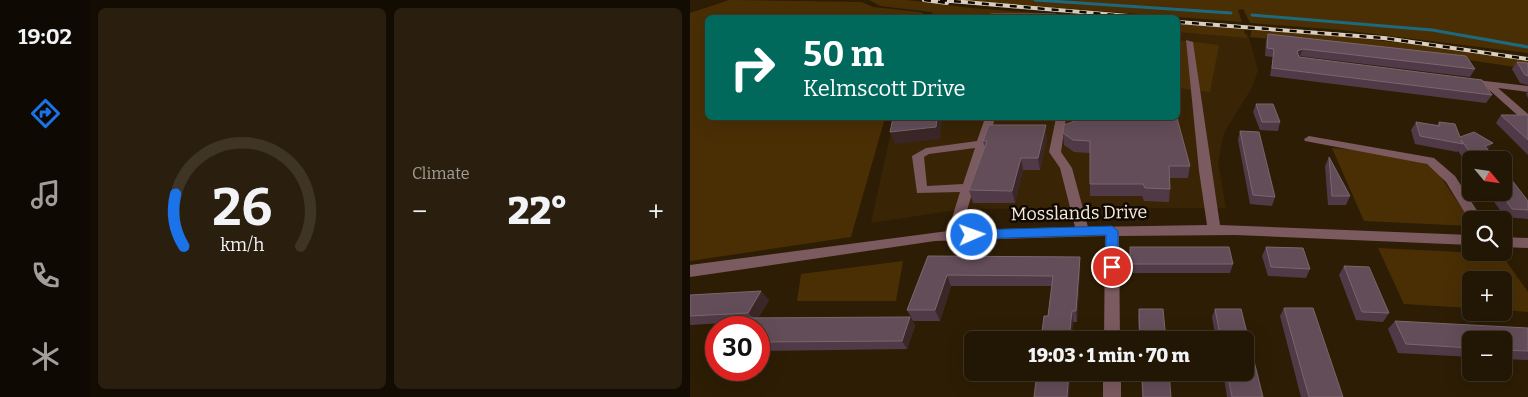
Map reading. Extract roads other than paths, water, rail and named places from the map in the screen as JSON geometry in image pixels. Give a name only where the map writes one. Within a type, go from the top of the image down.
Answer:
[{"type":"street","points":[[1189,42],[1214,230]]},
{"type":"street","points":[[1461,82],[1528,89]]},
{"type":"street","points":[[1489,85],[1528,119]]},
{"type":"street","points":[[953,235],[989,120]]},
{"type":"street","points":[[1061,120],[1055,152],[1066,168],[1083,232]]},
{"type":"street","points":[[1309,140],[1430,161],[1438,165],[1445,172],[1470,211]]},
{"type":"street","points":[[968,188],[921,190],[918,156],[926,150],[982,144]]},
{"type":"street","name":"Mosslands Drive","points":[[690,271],[953,235],[1214,230],[1462,240]]},
{"type":"street","points":[[1112,231],[1112,331]]},
{"type":"street","points":[[1512,243],[1528,244]]},
{"type":"street","points":[[1112,381],[1112,397]]},
{"type":"waterway","points":[[1035,0],[1231,13]]},
{"type":"waterway","points":[[1252,15],[1432,30],[1528,47]]},
{"type":"railway","points":[[924,0],[947,3]]},
{"type":"railway","points":[[940,0],[1117,15]]},
{"type":"railway","points":[[1180,22],[1384,38],[1528,59]]}]
